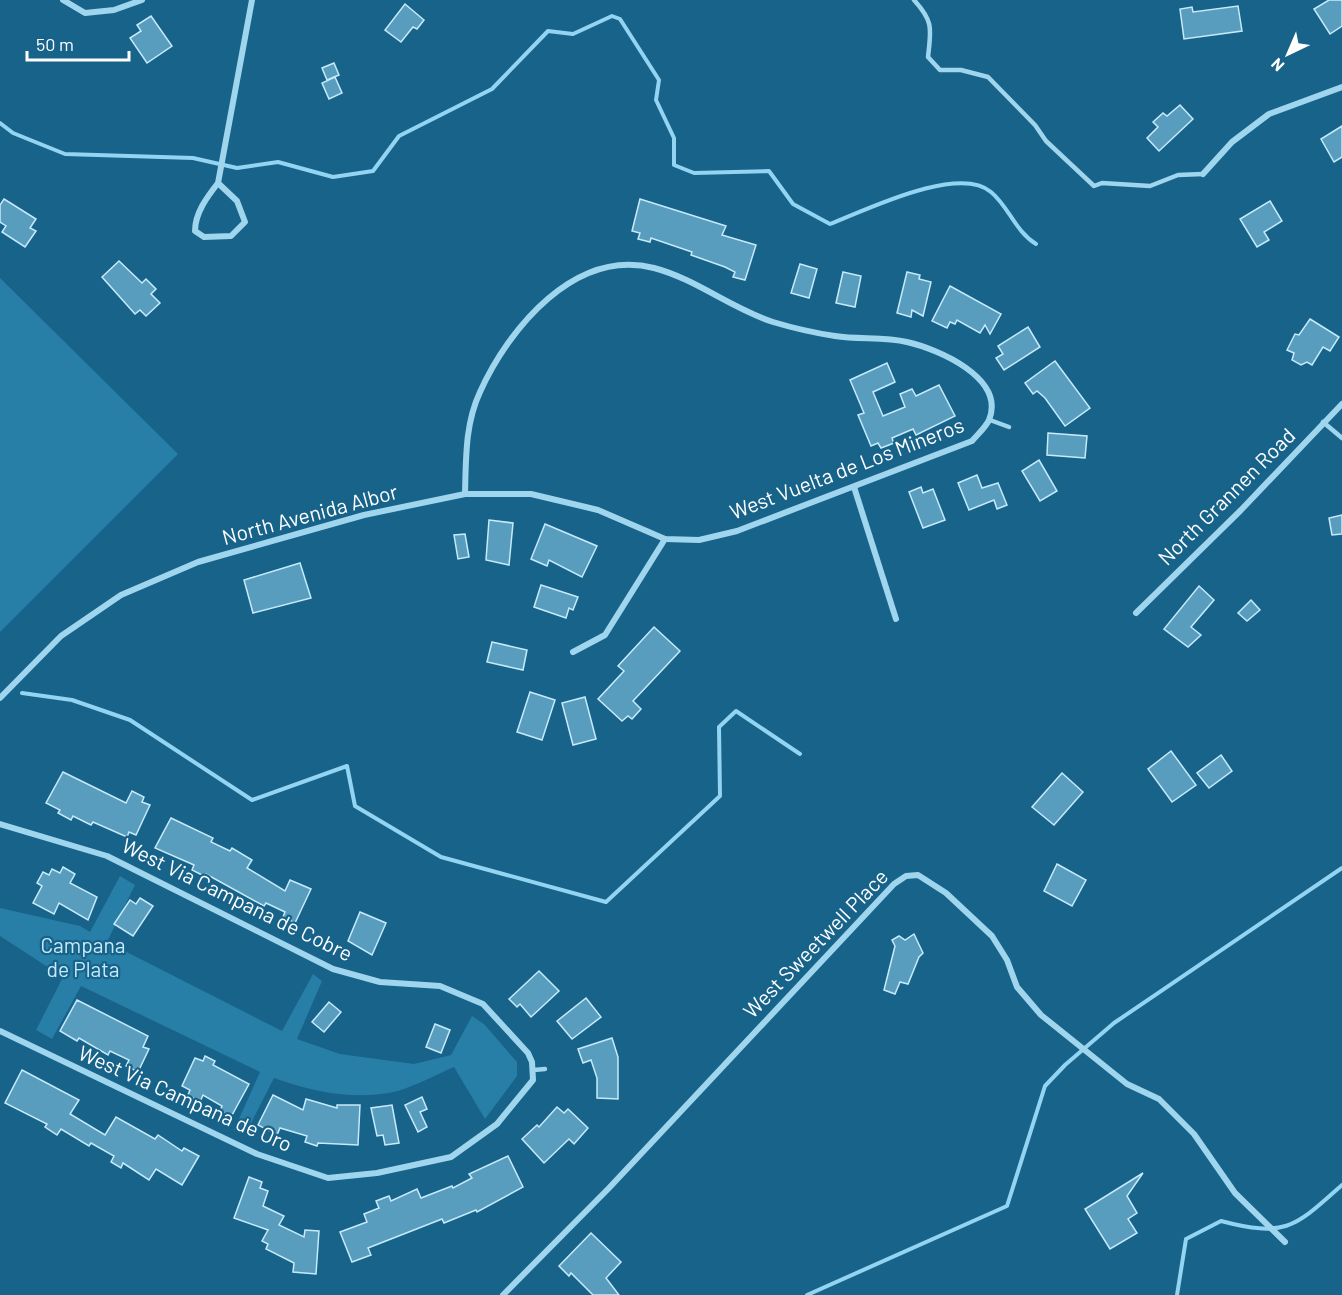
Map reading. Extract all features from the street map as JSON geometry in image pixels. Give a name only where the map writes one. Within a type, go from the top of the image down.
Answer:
[{"type":"street","points":[[63,0],[85,13],[114,10],[142,0]]},
{"type":"street","points":[[218,183],[237,201],[245,222],[231,236],[204,237],[195,231],[195,222],[205,200],[218,183],[252,0]]},
{"type":"street","points":[[1203,174],[1232,142],[1269,114],[1342,87]]},
{"type":"street","name":"West Vuelta de Los Mineros","points":[[465,494],[467,438],[480,392],[491,372],[508,343],[560,288],[596,268],[618,265],[653,268],[772,322],[835,336],[905,341],[940,351],[974,373],[990,397],[990,420],[972,441],[737,531],[699,540],[665,539]]},
{"type":"street","name":"North Grannen Road","points":[[1136,613],[1241,510],[1342,404]]},
{"type":"street","points":[[854,487],[896,619]]},
{"type":"street","name":"North Avenida Albor","points":[[0,698],[62,636],[121,595],[198,562],[364,515],[465,494],[531,494],[598,510],[665,539]]},
{"type":"street","points":[[573,652],[605,635],[665,539]]},
{"type":"street","name":"West Via Campana de Cobre","points":[[0,824],[107,856],[333,969],[380,982],[440,986],[483,1004],[528,1053],[534,1070]]},
{"type":"street","name":"West Sweetwell Place","points":[[503,1295],[609,1188],[885,893],[906,876],[918,875],[946,893],[992,936],[1007,960],[1017,987],[1041,1015],[1127,1084],[1159,1100],[1194,1134],[1235,1193],[1285,1242]]},
{"type":"street","name":"West Via Campana de Oro","points":[[0,1031],[257,1154],[328,1178],[377,1173],[451,1157],[497,1124],[533,1080],[534,1070]]},
{"type":"lane","points":[[914,0],[927,15],[931,30],[928,57],[940,70],[961,70],[988,77],[1035,125],[1046,141],[1094,186],[1102,183],[1150,186],[1178,175],[1203,174]]},
{"type":"lane","points":[[990,420],[1009,427]]},
{"type":"lane","points":[[1323,422],[1342,438]]},
{"type":"lane","points":[[534,1070],[545,1069]]},
{"type":"green space","points":[[0,278],[178,454],[0,632]]},
{"type":"green space","name":"Campana de Plata","points":[[120,876],[135,885],[107,942],[282,1031],[313,974],[322,981],[297,1039],[340,1054],[414,1064],[451,1055],[472,1016],[484,1024],[517,1062],[517,1076],[485,1119],[454,1067],[398,1091],[367,1095],[335,1094],[274,1078],[246,1133],[234,1130],[260,1072],[81,986],[52,1039],[36,1030],[63,977],[0,936],[0,908],[80,926],[90,932]]},
{"type":"building","points":[[1329,0],[1342,0],[1342,26],[1330,34],[1314,9]]},
{"type":"building","points":[[405,4],[424,20],[417,29],[413,27],[401,42],[385,30]]},
{"type":"building","points":[[1238,6],[1242,31],[1184,39],[1180,9],[1192,7],[1193,12]]},
{"type":"building","points":[[151,16],[172,46],[147,63],[130,38],[141,31],[137,25]]},
{"type":"building","points":[[334,63],[339,75],[327,80],[322,68]]},
{"type":"building","points":[[335,77],[342,93],[329,99],[322,83]]},
{"type":"building","points":[[1180,105],[1193,119],[1159,151],[1147,138],[1158,127],[1153,122],[1163,113],[1167,116]]},
{"type":"building","points":[[1342,126],[1342,157],[1334,162],[1321,139]]},
{"type":"building","points":[[4,199],[36,219],[30,228],[36,231],[25,247],[2,232],[6,226],[0,222],[0,205]]},
{"type":"building","points":[[640,199],[726,226],[722,235],[756,245],[745,280],[733,277],[735,272],[725,267],[691,255],[692,252],[651,238],[650,242],[638,239],[640,233],[632,231]]},
{"type":"building","points":[[1270,201],[1282,221],[1264,232],[1269,240],[1257,247],[1240,219]]},
{"type":"building","points":[[119,261],[142,283],[146,279],[156,289],[151,294],[160,303],[146,316],[140,310],[135,314],[102,277]]},
{"type":"building","points":[[800,264],[817,269],[809,298],[791,293]]},
{"type":"building","points":[[843,272],[861,276],[855,307],[836,303]]},
{"type":"building","points":[[907,272],[920,275],[919,279],[931,282],[923,316],[912,310],[911,317],[897,313]]},
{"type":"building","points":[[950,286],[1001,314],[990,334],[985,325],[980,333],[957,320],[955,324],[950,322],[947,328],[932,321]]},
{"type":"building","points":[[1310,319],[1339,337],[1330,351],[1323,347],[1312,365],[1307,362],[1301,365],[1292,360],[1294,353],[1287,350],[1295,334],[1299,335]]},
{"type":"building","points":[[1028,327],[1040,347],[1004,370],[996,358],[1003,354],[998,346]]},
{"type":"building","points":[[1055,361],[1090,408],[1065,426],[1045,398],[1037,391],[1033,394],[1025,383]]},
{"type":"building","points":[[887,363],[895,382],[873,392],[883,416],[905,407],[900,394],[912,389],[916,396],[939,385],[955,416],[916,435],[913,429],[892,438],[894,443],[881,448],[878,443],[871,446],[858,415],[864,413],[850,380]]},
{"type":"building","points":[[1048,433],[1087,436],[1085,458],[1047,455]]},
{"type":"building","points":[[1039,460],[1057,491],[1040,501],[1022,471]]},
{"type":"building","points":[[977,475],[982,488],[998,483],[1007,505],[997,509],[994,500],[969,510],[958,483]]},
{"type":"building","points":[[921,487],[923,493],[933,489],[945,520],[923,528],[909,492]]},
{"type":"building","points":[[1342,515],[1342,534],[1332,535],[1329,518]]},
{"type":"building","points":[[489,520],[513,523],[509,565],[486,560]]},
{"type":"building","points":[[545,524],[597,546],[582,577],[549,560],[547,566],[531,559]]},
{"type":"building","points":[[465,534],[469,557],[458,559],[454,535]]},
{"type":"building","points":[[300,563],[311,598],[253,613],[244,580]]},
{"type":"building","points":[[541,585],[578,597],[573,610],[569,608],[566,618],[534,607]]},
{"type":"building","points":[[1199,586],[1214,600],[1191,627],[1201,635],[1188,647],[1164,629]]},
{"type":"building","points":[[1251,600],[1260,610],[1247,621],[1238,613]]},
{"type":"building","points":[[654,627],[680,651],[633,701],[641,709],[632,719],[628,716],[622,721],[598,699],[624,671],[618,666]]},
{"type":"building","points":[[492,642],[527,650],[523,670],[487,662]]},
{"type":"building","points":[[530,692],[555,700],[542,740],[517,732]]},
{"type":"building","points":[[585,697],[596,739],[573,745],[562,703]]},
{"type":"building","points":[[1171,751],[1196,785],[1172,802],[1148,769]]},
{"type":"building","points":[[1221,755],[1232,771],[1209,788],[1197,773]]},
{"type":"building","points":[[63,772],[126,803],[132,791],[144,797],[142,802],[150,805],[136,835],[129,832],[127,837],[93,822],[91,825],[73,816],[71,820],[58,813],[60,810],[46,803]]},
{"type":"building","points":[[1062,773],[1083,792],[1054,825],[1032,807]]},
{"type":"building","points":[[171,818],[213,838],[211,842],[230,851],[232,848],[252,860],[247,868],[285,891],[290,880],[311,889],[295,923],[283,917],[285,912],[266,903],[264,906],[206,874],[204,876],[192,870],[194,865],[155,848]]},
{"type":"building","points":[[1057,864],[1086,880],[1072,906],[1044,891]]},
{"type":"building","points":[[63,867],[75,874],[70,883],[97,897],[88,920],[59,903],[54,914],[33,903],[42,886],[37,883],[43,872],[49,875],[52,869],[60,873]]},
{"type":"building","points":[[140,898],[153,906],[133,936],[114,924],[130,900],[136,904]]},
{"type":"building","points":[[360,912],[386,923],[372,955],[348,941]]},
{"type":"building","points":[[914,934],[923,953],[919,957],[908,984],[900,982],[895,994],[884,990],[895,946],[892,940],[899,936],[905,940]]},
{"type":"building","points":[[539,971],[559,991],[531,1017],[520,1004],[517,1007],[509,999]]},
{"type":"building","points":[[586,998],[601,1017],[572,1039],[557,1021]]},
{"type":"building","points":[[77,1000],[148,1036],[143,1047],[149,1049],[138,1072],[126,1066],[129,1060],[110,1051],[108,1055],[79,1038],[77,1041],[60,1031]]},
{"type":"building","points":[[329,1002],[341,1012],[324,1032],[312,1022]]},
{"type":"building","points":[[435,1024],[450,1030],[441,1053],[426,1047]]},
{"type":"building","points":[[612,1038],[618,1057],[618,1099],[597,1098],[597,1078],[591,1060],[583,1063],[578,1049]]},
{"type":"building","points":[[205,1056],[215,1061],[213,1065],[249,1084],[231,1117],[220,1111],[222,1106],[203,1095],[200,1102],[188,1095],[190,1090],[182,1086],[195,1058],[203,1061]]},
{"type":"building","points":[[22,1070],[79,1100],[70,1114],[105,1135],[116,1117],[155,1139],[158,1135],[182,1151],[184,1148],[199,1156],[182,1185],[156,1169],[149,1180],[123,1163],[121,1168],[111,1162],[114,1156],[91,1143],[89,1146],[61,1129],[57,1135],[45,1127],[47,1124],[5,1103]]},
{"type":"building","points":[[273,1095],[303,1110],[306,1099],[337,1108],[337,1105],[360,1105],[358,1145],[318,1143],[317,1146],[305,1142],[307,1136],[280,1128],[277,1135],[258,1125]]},
{"type":"building","points":[[422,1097],[427,1109],[420,1112],[427,1127],[418,1132],[405,1105]]},
{"type":"building","points":[[392,1105],[399,1143],[385,1145],[383,1135],[377,1136],[371,1108]]},
{"type":"building","points":[[557,1107],[564,1113],[568,1109],[588,1128],[574,1144],[569,1139],[544,1163],[522,1139],[537,1125],[539,1127]]},
{"type":"building","points":[[508,1156],[523,1187],[477,1212],[476,1210],[444,1223],[442,1219],[368,1248],[371,1255],[352,1262],[340,1232],[367,1222],[364,1214],[379,1208],[376,1201],[389,1196],[391,1201],[417,1189],[421,1198],[452,1186],[453,1188],[472,1178],[469,1174]]},
{"type":"building","points":[[1143,1173],[1127,1196],[1137,1213],[1128,1219],[1137,1233],[1110,1249],[1085,1209]]},
{"type":"building","points":[[249,1177],[262,1182],[260,1188],[268,1191],[263,1206],[284,1216],[279,1225],[304,1237],[305,1230],[319,1231],[316,1274],[293,1272],[294,1263],[266,1249],[268,1244],[262,1241],[268,1230],[234,1218]]},
{"type":"building","points":[[591,1233],[621,1262],[606,1278],[619,1295],[593,1295],[571,1273],[569,1276],[559,1266]]},
{"type":"waterway","points":[[0,123],[13,133],[65,154],[193,158],[237,168],[278,162],[333,177],[373,171],[399,136],[492,89],[548,31],[573,34],[612,16],[620,19],[659,80],[656,100],[674,138],[674,165],[694,173],[769,171],[793,204],[830,224],[912,192],[957,183],[976,185],[991,192],[1029,239],[1036,244]]},
{"type":"waterway","points":[[22,693],[72,700],[130,720],[252,800],[347,766],[355,806],[441,857],[606,902],[720,796],[719,727],[736,711],[800,754]]},
{"type":"waterway","points":[[807,1295],[1007,1206],[1045,1086],[1065,1065],[1114,1023],[1342,868]]},
{"type":"waterway","points":[[1177,1295],[1186,1239],[1221,1221],[1261,1228],[1288,1225],[1312,1211],[1342,1185]]}]
